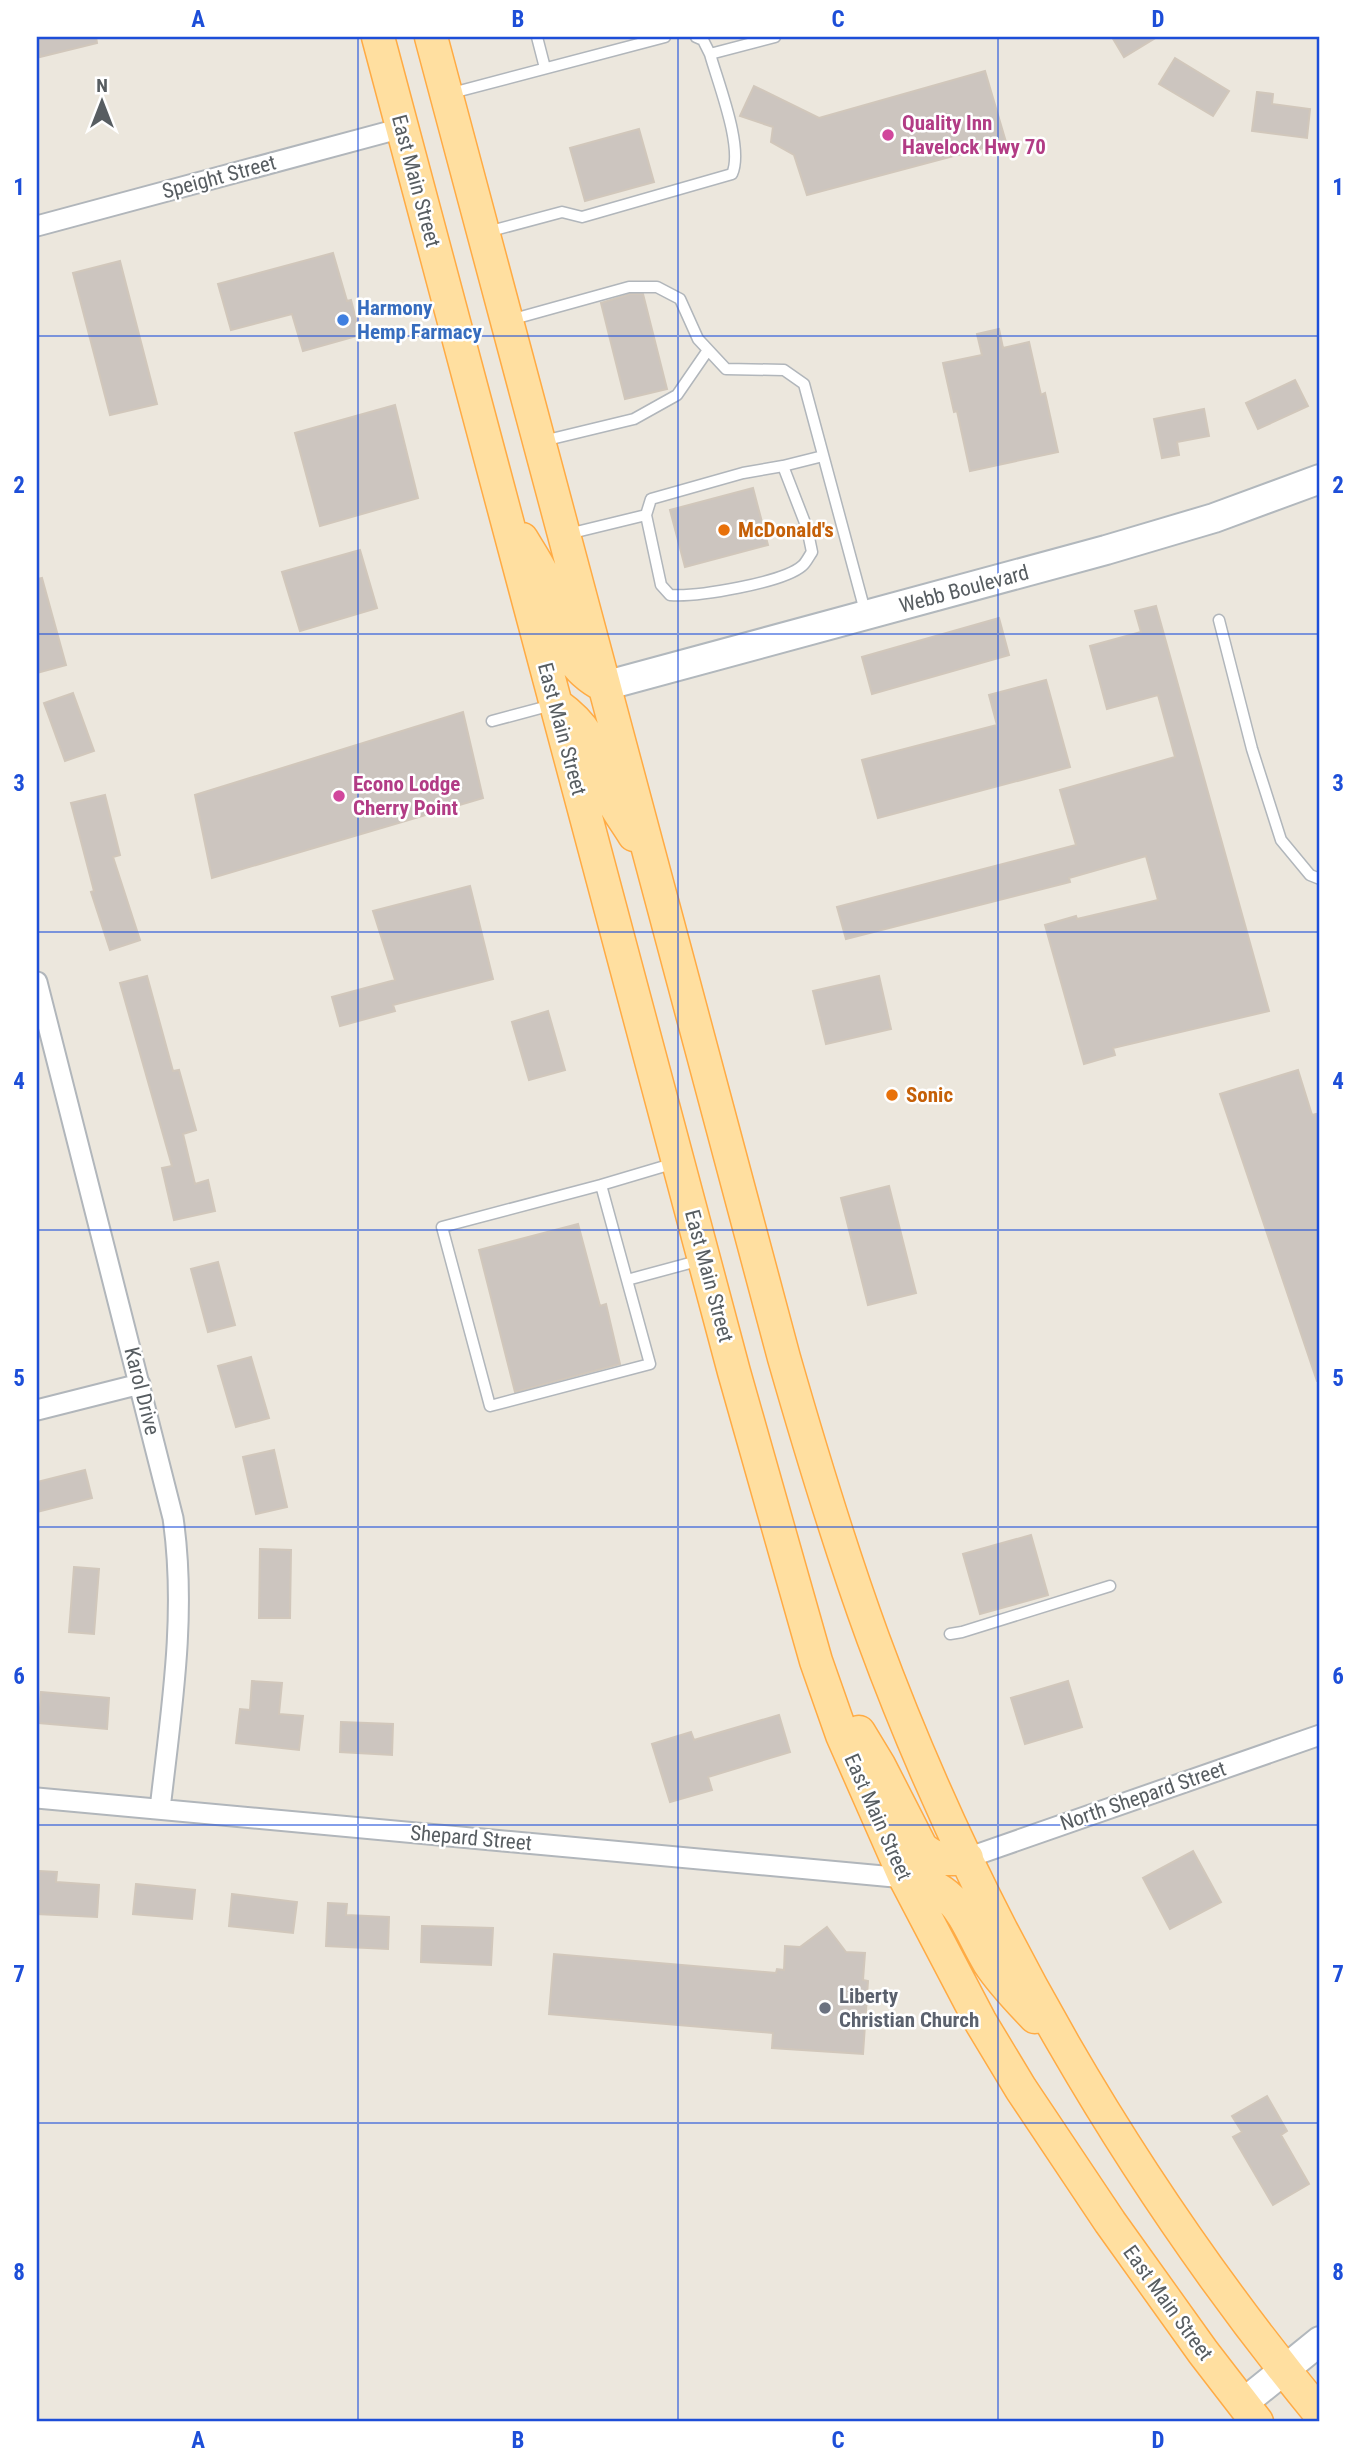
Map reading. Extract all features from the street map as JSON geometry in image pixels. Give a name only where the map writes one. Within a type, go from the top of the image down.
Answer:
[{"type":"main road","name":"East Main Street","points":[[378,37],[734,1372],[816,1661],[842,1735],[905,1878],[949,1964],[1021,2089],[1110,2222],[1249,2413]]},
{"type":"main road","points":[[431,37],[784,1357],[823,1492],[874,1640],[933,1784],[967,1858],[999,1924],[1074,2059],[1156,2191],[1284,2370],[1320,2414]]},
{"type":"main road","points":[[503,505],[545,578],[568,653],[583,673],[604,686]]},
{"type":"main road","points":[[556,704],[569,713],[586,733],[599,760],[612,799],[651,862]]},
{"type":"main road","points":[[734,1372],[784,1357]]},
{"type":"main road","points":[[816,1661],[879,1765],[921,1847],[939,1859],[967,1858]]},
{"type":"main road","points":[[905,1878],[933,1885],[956,1903],[989,1963],[1003,1982],[1074,2059]]},
{"type":"street","name":"Speight Street","points":[[37,226],[402,128]]},
{"type":"street","name":"Webb Boulevard","points":[[604,686],[1163,534],[1267,500],[1320,479]]},
{"type":"street","name":"Karol Drive","points":[[37,987],[173,1518],[178,1552],[179,1636],[160,1809]]},
{"type":"street","points":[[37,1409],[140,1384]]},
{"type":"street","name":"North Shepard Street","points":[[967,1858],[1320,1735]]},
{"type":"street","name":"Shepard Street","points":[[37,1798],[905,1878]]},
{"type":"street","points":[[1249,2413],[1284,2370],[1320,2341]]},
{"type":"lane","points":[[537,37],[545,68]]},
{"type":"lane","points":[[447,95],[644,39],[664,37]]},
{"type":"lane","points":[[484,233],[562,212],[582,217],[732,174],[736,165],[736,145],[710,54],[703,40],[696,37]]},
{"type":"lane","points":[[710,54],[775,37]]},
{"type":"lane","points":[[507,321],[629,287],[657,287],[680,299],[698,339],[726,369],[784,370],[804,384],[866,615]]},
{"type":"lane","points":[[539,442],[635,419],[677,394],[708,350]]},
{"type":"lane","points":[[783,466],[807,528],[812,552],[802,566],[777,578],[688,596],[670,595],[661,585],[646,514],[651,499],[743,474],[823,456]]},
{"type":"lane","points":[[564,535],[646,514]]},
{"type":"lane","points":[[1219,620],[1252,749],[1281,840],[1310,875],[1320,879]]},
{"type":"lane","points":[[492,721],[556,704]]},
{"type":"lane","points":[[601,1185],[650,1364],[490,1406],[442,1227],[678,1162]]},
{"type":"lane","points":[[627,1280],[704,1259]]},
{"type":"lane","points":[[950,1634],[1110,1586]]},
{"type":"building","points":[[37,37],[96,37],[97,43],[40,57]]},
{"type":"building","points":[[1112,37],[1157,37],[1124,57]]},
{"type":"building","points":[[1175,58],[1229,91],[1213,116],[1159,84]]},
{"type":"building","name":"Quality Inn Havelock Hwy 70","points":[[985,71],[1006,142],[807,195],[794,155],[771,142],[773,127],[740,116],[754,86],[819,118]]},
{"type":"building","points":[[1257,92],[1273,94],[1272,104],[1310,109],[1307,138],[1252,131]]},
{"type":"building","points":[[639,129],[654,182],[585,201],[570,148]]},
{"type":"building","points":[[333,253],[347,301],[351,300],[360,335],[303,351],[292,314],[231,330],[218,284]]},
{"type":"building","points":[[120,261],[157,404],[110,415],[73,273]]},
{"type":"building","points":[[630,294],[643,294],[667,389],[625,399],[601,303]]},
{"type":"building","points":[[999,329],[1003,348],[1029,342],[1041,395],[1045,393],[1058,452],[970,471],[943,363],[982,355],[977,334]]},
{"type":"building","points":[[1295,380],[1308,406],[1258,429],[1246,403]]},
{"type":"building","points":[[395,405],[418,498],[320,526],[295,433]]},
{"type":"building","points":[[1204,409],[1209,436],[1177,442],[1179,455],[1162,458],[1154,419]]},
{"type":"building","points":[[753,488],[768,545],[685,567],[670,510]]},
{"type":"building","points":[[360,550],[377,608],[300,631],[282,572]]},
{"type":"building","points":[[42,578],[66,665],[37,673],[37,579]]},
{"type":"building","points":[[1156,606],[1269,1011],[1113,1048],[1115,1055],[1084,1064],[1045,925],[1158,900],[1146,856],[1069,878],[1070,882],[846,939],[837,907],[1076,845],[1060,790],[1175,757],[1158,695],[1107,709],[1090,646],[1141,632],[1135,611]]},
{"type":"building","points":[[999,618],[1009,655],[872,694],[862,657]]},
{"type":"building","points":[[1046,680],[1070,767],[878,818],[862,760],[997,725],[989,695]]},
{"type":"building","points":[[73,693],[94,751],[65,761],[44,703]]},
{"type":"building","name":"Econo Lodge Cherry Point","points":[[463,712],[483,798],[212,878],[195,795]]},
{"type":"building","points":[[105,795],[120,855],[113,857],[140,940],[110,950],[91,892],[94,891],[71,803]]},
{"type":"building","points":[[470,886],[493,979],[393,1005],[395,1011],[340,1026],[332,997],[395,980],[373,911]]},
{"type":"building","points":[[147,976],[173,1071],[179,1070],[196,1130],[183,1134],[195,1184],[208,1180],[215,1211],[174,1220],[162,1168],[172,1166],[120,983]]},
{"type":"building","points":[[879,976],[891,1029],[826,1044],[813,991]]},
{"type":"building","points":[[548,1011],[565,1070],[529,1080],[512,1022]]},
{"type":"building","points":[[1298,1070],[1312,1115],[1320,1113],[1320,1381],[1317,1381],[1220,1094]]},
{"type":"building","points":[[889,1186],[916,1293],[868,1305],[841,1198]]},
{"type":"building","points":[[578,1224],[600,1306],[606,1304],[620,1364],[515,1392],[479,1250]]},
{"type":"building","points":[[218,1262],[235,1325],[208,1332],[191,1269]]},
{"type":"building","points":[[251,1357],[269,1418],[236,1427],[218,1366]]},
{"type":"building","points":[[274,1450],[287,1507],[256,1514],[243,1457]]},
{"type":"building","points":[[85,1470],[92,1498],[37,1512],[37,1482]]},
{"type":"building","points":[[1031,1535],[1048,1595],[980,1614],[963,1554]]},
{"type":"building","points":[[260,1549],[291,1550],[290,1618],[259,1618]]},
{"type":"building","points":[[74,1567],[99,1569],[94,1634],[69,1632]]},
{"type":"building","points":[[252,1681],[282,1683],[279,1714],[303,1716],[299,1750],[236,1743],[240,1709],[250,1710]]},
{"type":"building","points":[[1068,1681],[1082,1727],[1025,1744],[1011,1698]]},
{"type":"building","points":[[41,1692],[109,1698],[107,1729],[39,1723]]},
{"type":"building","points":[[779,1715],[790,1752],[708,1777],[712,1790],[670,1802],[652,1744],[691,1732],[694,1740]]},
{"type":"building","points":[[341,1722],[393,1724],[392,1755],[340,1752]]},
{"type":"building","points":[[1193,1851],[1221,1902],[1170,1929],[1143,1878]]},
{"type":"building","points":[[39,1871],[57,1872],[56,1882],[99,1885],[97,1917],[37,1914]]},
{"type":"building","points":[[136,1884],[195,1890],[192,1919],[133,1914]]},
{"type":"building","points":[[232,1894],[297,1902],[293,1933],[229,1926]]},
{"type":"building","points":[[328,1903],[347,1904],[346,1915],[389,1917],[388,1949],[326,1946]]},
{"type":"building","points":[[422,1926],[493,1928],[491,1965],[421,1962]]},
{"type":"building","points":[[827,1927],[846,1952],[865,1953],[863,1980],[868,1981],[863,2054],[772,2048],[773,2033],[549,2014],[554,1954],[776,1973],[777,1969],[784,1970],[785,1946],[800,1947]]},
{"type":"building","points":[[1267,2096],[1287,2131],[1281,2135],[1309,2184],[1273,2205],[1233,2137],[1242,2132],[1232,2116]]},
{"type":"place","name":"Quality Inn Havelock Hwy 70","points":[[888,135]]},
{"type":"place","name":"Harmony Hemp Farmacy","points":[[343,320]]},
{"type":"place","name":"McDonald's","points":[[724,530]]},
{"type":"place","name":"Econo Lodge Cherry Point","points":[[339,796]]},
{"type":"place","name":"Sonic","points":[[892,1095]]},
{"type":"place","name":"Liberty Christian Church","points":[[825,2008]]}]
